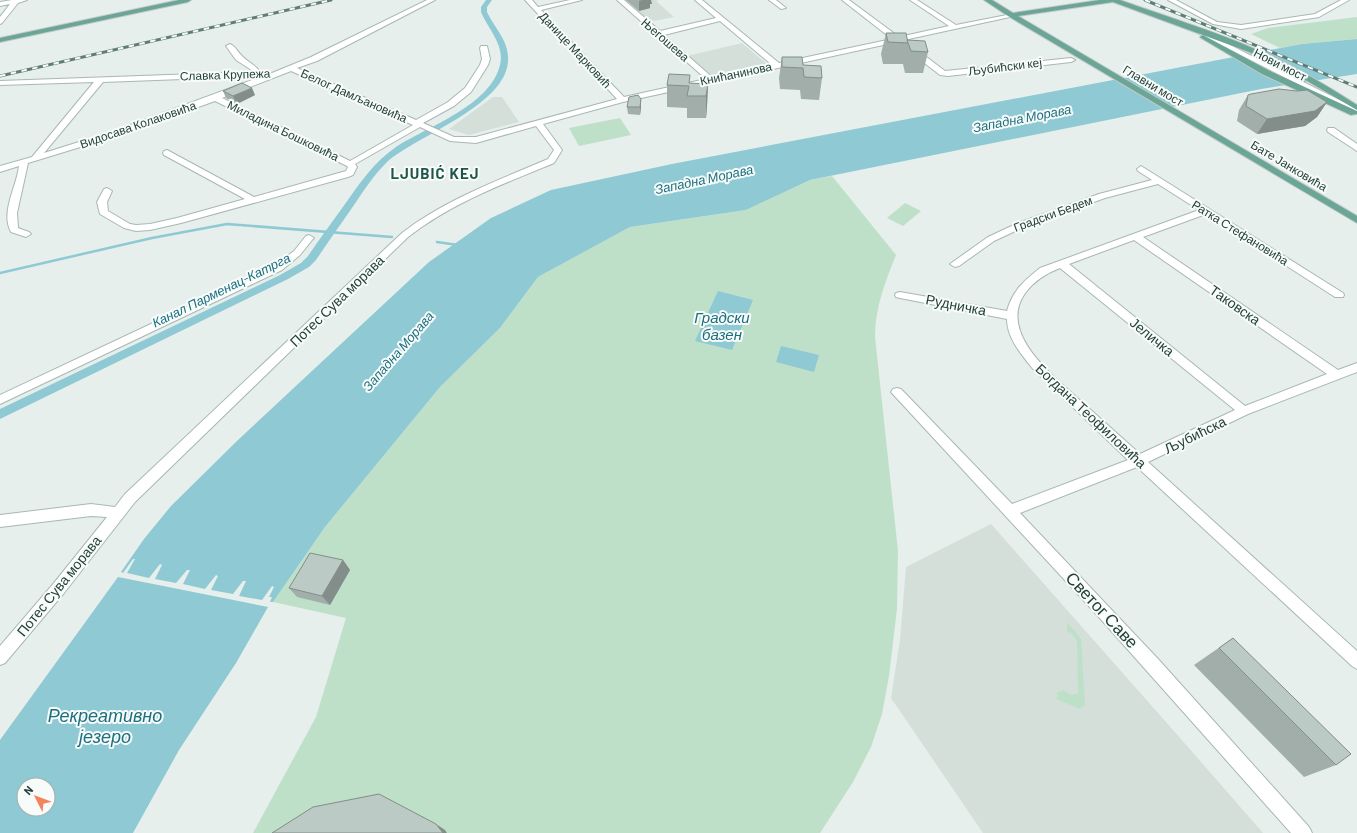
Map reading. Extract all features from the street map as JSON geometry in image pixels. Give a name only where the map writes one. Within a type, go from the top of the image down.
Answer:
[{"type":"main road","points":[[0,40],[188,0]]},
{"type":"main road","name":"Главни мост","points":[[987,0],[1209,133]]},
{"type":"main road","points":[[1010,14],[1113,0],[1198,31]]},
{"type":"main road","name":"Нови мост","points":[[1198,31],[1221,37],[1274,61],[1357,108]]},
{"type":"main road","name":"Нови мост","points":[[1198,31],[1264,72],[1357,113]]},
{"type":"main road","name":"Бате Јанковића","points":[[1209,133],[1357,220]]},
{"type":"street","points":[[0,4],[24,0]]},
{"type":"street","name":"Славка Крупежа","points":[[1,82],[274,74],[333,50],[432,0]]},
{"type":"street","name":"Данице Марковић","points":[[528,0],[625,100]]},
{"type":"street","name":"Данице Марковић","points":[[538,0],[625,100]]},
{"type":"street","points":[[536,9],[579,0]]},
{"type":"street","name":"Његошева","points":[[620,0],[711,80]]},
{"type":"street","points":[[698,0],[777,65]]},
{"type":"street","points":[[772,0],[783,8]]},
{"type":"street","points":[[845,0],[899,40]]},
{"type":"street","points":[[913,0],[955,27]]},
{"type":"street","points":[[1171,0],[1215,23],[1241,27],[1317,16],[1346,0]]},
{"type":"street","points":[[0,22],[15,2]]},
{"type":"street","name":"Книћанинова","points":[[464,141],[476,140],[539,124],[625,100],[1010,14]]},
{"type":"street","points":[[658,34],[720,19]]},
{"type":"street","name":"Љубићски кеј","points":[[899,40],[939,71],[948,74],[1071,60]]},
{"type":"street","points":[[230,46],[239,58],[253,67],[258,74]]},
{"type":"street","name":"Белог Дамљановића","points":[[425,127],[468,90],[486,59],[484,48]]},
{"type":"street","name":"Белог Дамљановића","points":[[291,68],[453,139],[464,141]]},
{"type":"street","name":"Видосава Колаковића","points":[[0,169],[138,126],[215,98],[274,74]]},
{"type":"street","points":[[34,159],[101,79]]},
{"type":"street","name":"Миладина Бошковића","points":[[215,98],[350,164]]},
{"type":"street","name":"Потес Сува морава","points":[[0,658],[60,588],[130,498],[420,222],[461,199],[551,161],[558,150],[539,124]]},
{"type":"street","points":[[108,191],[102,202],[103,212],[126,226],[136,228],[150,227],[178,221],[345,175],[352,170],[353,167],[350,164],[425,127]]},
{"type":"street","points":[[1331,130],[1357,148]]},
{"type":"street","points":[[167,153],[256,199]]},
{"type":"street","points":[[24,162],[21,180],[12,208],[12,225],[14,230],[26,234]]},
{"type":"street","name":"Ратка Стефановића","points":[[1141,169],[1339,295]]},
{"type":"street","name":"Градски Бедем","points":[[956,264],[991,239],[1021,225],[1102,196],[1158,181]]},
{"type":"street","name":"Богдана Теофиловића","points":[[1206,211],[1060,263],[1044,270],[1030,279],[1020,289],[1014,300],[1012,316],[1016,336],[1036,366],[1357,661]]},
{"type":"street","name":"Таковска","points":[[1136,237],[1335,374]]},
{"type":"street","points":[[0,400],[278,268],[296,253],[308,238]]},
{"type":"street","name":"Јеличка","points":[[1060,263],[1244,411]]},
{"type":"street","name":"Рудничка","points":[[900,295],[1012,316]]},
{"type":"street","name":"Љубићска","points":[[1010,511],[1138,461],[1244,411],[1357,366]]},
{"type":"street","name":"Светог Саве","points":[[897,392],[1010,511],[1212,729],[1303,833]]},
{"type":"street","points":[[0,521],[91,510],[118,513]]},
{"type":"shaded area","points":[[624,0],[659,0],[656,1],[674,17],[649,22]]},
{"type":"shaded area","points":[[742,43],[767,64],[712,76],[687,56]]},
{"type":"shaded area","points":[[493,97],[502,97],[519,122],[469,135],[449,129]]},
{"type":"shaded area","points":[[991,524],[1263,833],[983,833],[891,698],[900,640],[906,567]]},
{"type":"green space","points":[[1357,17],[1357,39],[1302,44],[1280,48],[1251,34],[1268,28]]},
{"type":"green space","points":[[620,118],[631,135],[579,146],[569,128]]},
{"type":"green space","points":[[832,176],[896,255],[879,305],[875,326],[875,337],[898,551],[897,609],[889,676],[882,714],[871,747],[853,782],[820,833],[253,833],[316,717],[346,618],[273,602],[325,527],[440,387],[500,328],[538,277],[630,227],[746,210],[810,180]]},
{"type":"green space","points":[[905,203],[921,211],[903,226],[887,218]]},
{"type":"green space","points":[[1067,622],[1081,639],[1085,705],[1080,709],[1056,699],[1058,696],[1056,693],[1063,690],[1071,695],[1078,693],[1077,641],[1071,633],[1067,632]]},
{"type":"water","name":"Западна Морава","points":[[1357,39],[1357,74],[1261,89],[810,180],[746,210],[630,227],[538,277],[500,328],[440,387],[325,527],[273,602],[270,602],[272,597],[269,597],[274,587],[272,586],[262,600],[239,596],[246,581],[243,581],[233,594],[211,590],[218,576],[216,575],[205,589],[183,584],[190,570],[187,570],[176,583],[155,579],[162,565],[160,564],[149,578],[127,573],[135,559],[133,559],[123,573],[121,572],[144,539],[171,506],[239,439],[429,262],[491,218],[551,190],[672,164],[1302,44]]},
{"type":"water","name":"Градски базен","points":[[718,291],[753,300],[732,350],[695,341]]},
{"type":"water","points":[[781,346],[819,355],[814,372],[776,362]]},
{"type":"water","name":"Рекреативно језеро","points":[[118,577],[268,607],[236,663],[179,750],[133,833],[0,833],[0,740]]},
{"type":"building","points":[[886,33],[906,33],[908,43],[888,42]]},
{"type":"building","points":[[907,40],[925,41],[928,52],[911,51]]},
{"type":"building","points":[[782,57],[802,57],[803,65],[821,66],[822,78],[804,77],[803,68],[782,67]]},
{"type":"building","points":[[669,74],[690,75],[689,83],[708,84],[706,96],[687,96],[689,86],[667,85]]},
{"type":"building","points":[[242,83],[252,88],[233,96],[223,91]]},
{"type":"building","points":[[1279,89],[1297,91],[1307,90],[1327,102],[1315,111],[1267,119],[1246,106],[1248,95]]},
{"type":"building","points":[[638,95],[641,99],[640,107],[627,107],[629,97]]},
{"type":"building","points":[[310,553],[343,560],[322,596],[289,588]]},
{"type":"building","points":[[1233,638],[1351,754],[1336,765],[1219,648]]},
{"type":"building","points":[[379,794],[436,824],[443,833],[272,833],[313,807]]},
{"type":"waterway","name":"Канал Парменац-Катрга","points":[[0,414],[284,277],[305,265],[312,258],[377,167],[399,149],[444,124],[475,104],[498,80],[504,65],[505,57],[501,43],[484,12],[484,7],[489,0]]},
{"type":"waterway","points":[[0,273],[152,238],[227,224],[392,237]]},
{"type":"waterway","points":[[437,242],[458,245]]},
{"type":"railway","points":[[0,76],[331,0]]},
{"type":"railway","points":[[1145,0],[1357,87]]},
{"type":"district","name":"LJUBIĆ KEJ","points":[[435,174]]}]
